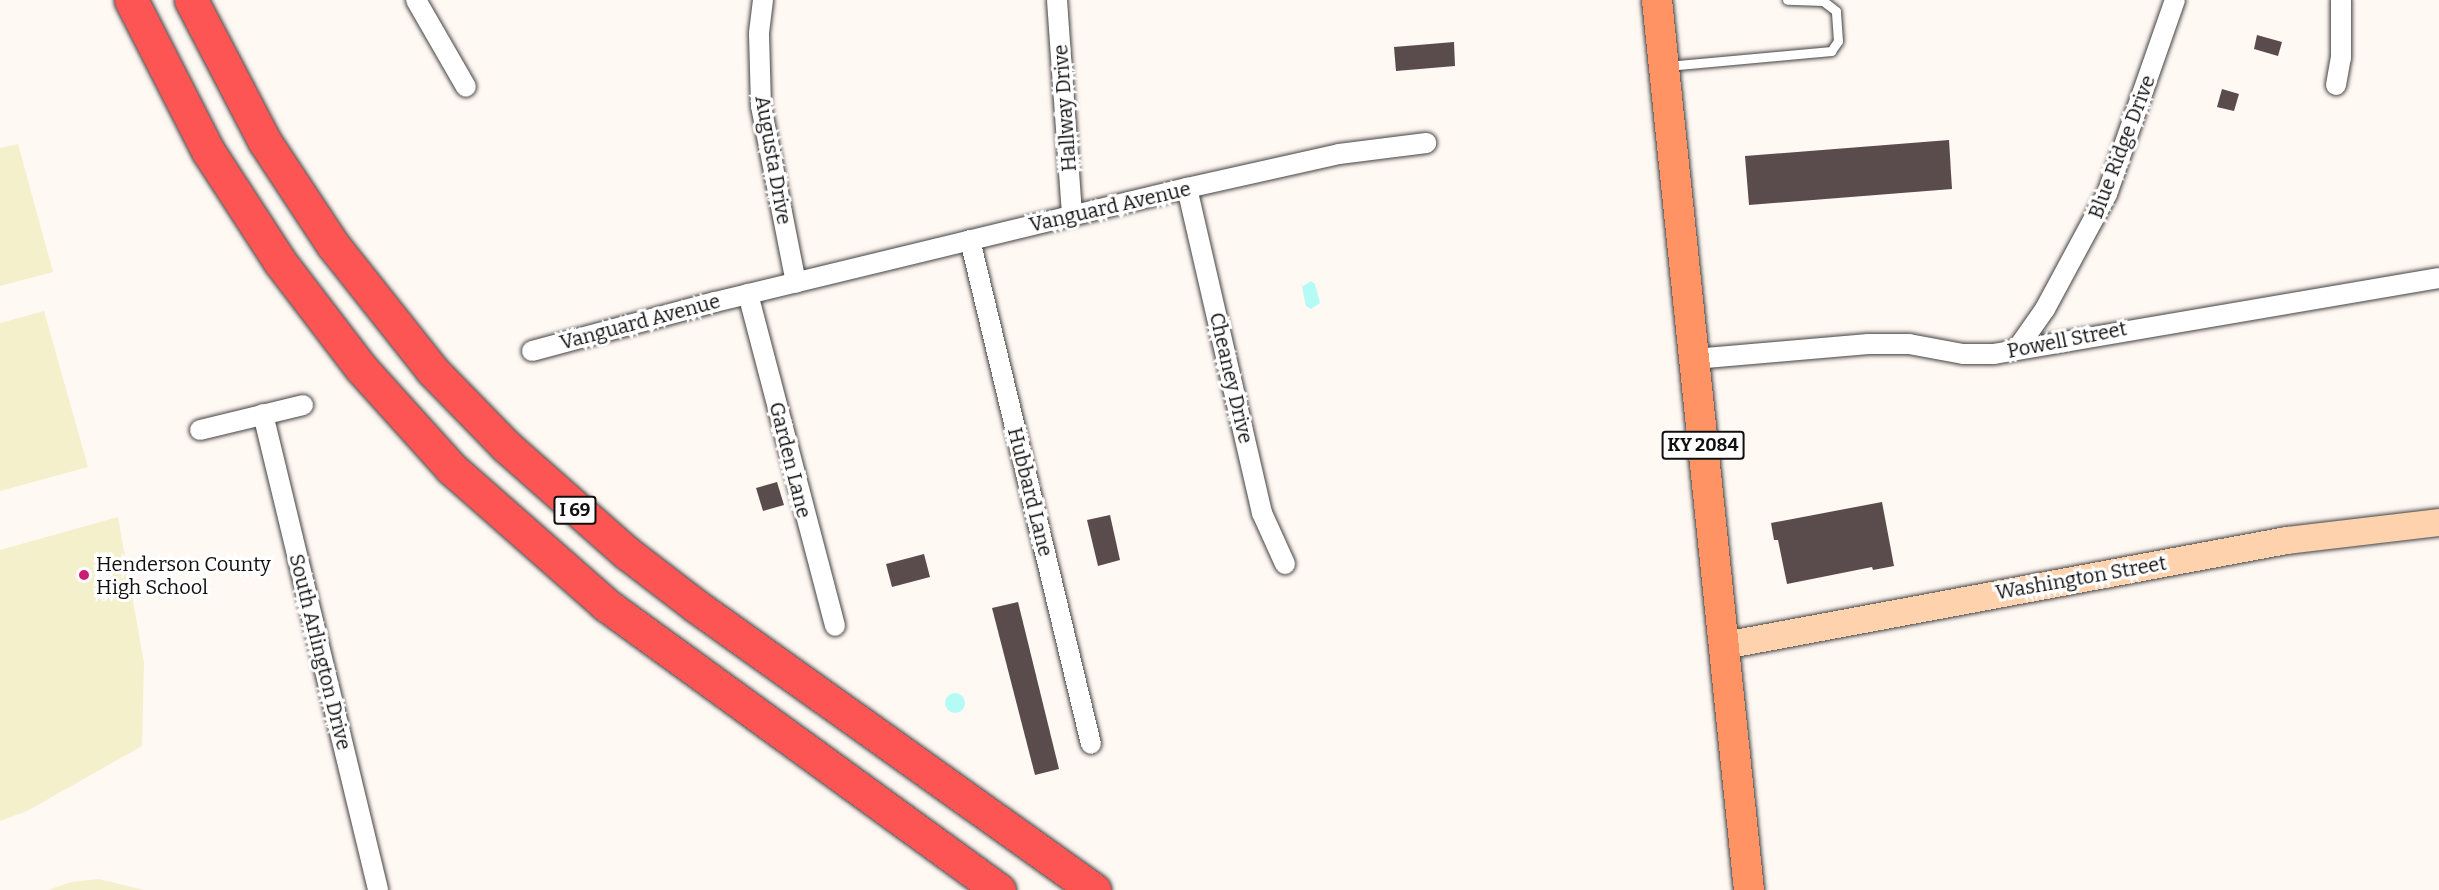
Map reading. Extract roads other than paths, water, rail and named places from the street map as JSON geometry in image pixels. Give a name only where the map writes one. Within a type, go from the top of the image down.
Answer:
[{"type":"highway","name":"I 69","points":[[131,0],[208,151],[280,262],[361,368],[451,468],[604,604],[999,890]]},
{"type":"highway","name":"I 69","points":[[191,0],[260,132],[327,236],[432,370],[506,446],[627,553],[696,606],[1094,890]]},
{"type":"main road","name":"KY 2084","points":[[1657,0],[1662,66],[1749,890]]},
{"type":"street","points":[[416,0],[466,87]]},
{"type":"street","name":"Augusta Drive","points":[[763,0],[759,34],[761,106],[796,283]]},
{"type":"street","name":"Hallway Drive","points":[[1057,0],[1072,215]]},
{"type":"street","name":"Blue Ridge Drive","points":[[2017,349],[2045,309],[2107,194],[2175,0]]},
{"type":"street","points":[[2336,85],[2341,58],[2341,0]]},
{"type":"street","name":"Vanguard Avenue","points":[[532,351],[748,294],[1187,188],[1339,154],[1425,143]]},
{"type":"street","name":"Cheaney Drive","points":[[1187,188],[1262,513],[1285,564]]},
{"type":"street","name":"Hubbard Lane","points":[[970,240],[1091,744]]},
{"type":"street","name":"Powell Street","points":[[1694,359],[1868,344],[1909,344],[1979,356],[2439,278]]},
{"type":"street","name":"Garden Lane","points":[[748,294],[835,626]]},
{"type":"street","points":[[200,430],[303,405]]},
{"type":"street","name":"South Arlington Drive","points":[[263,414],[378,890]]},
{"type":"street","name":"Washington Street","points":[[1724,645],[2286,540],[2439,522]]},
{"type":"lane","points":[[1657,0],[1664,0]]},
{"type":"lane","points":[[1662,66],[1831,51],[1838,41],[1836,12],[1823,1],[1787,0]]},
{"type":"water","points":[[1311,281],[1315,284],[1320,303],[1311,309],[1306,306],[1302,287]]},
{"type":"water","points":[[955,693],[962,696],[965,703],[962,710],[955,713],[948,710],[945,703],[948,696]]},
{"type":"place","name":"Henderson County High School","points":[[84,575]]}]
